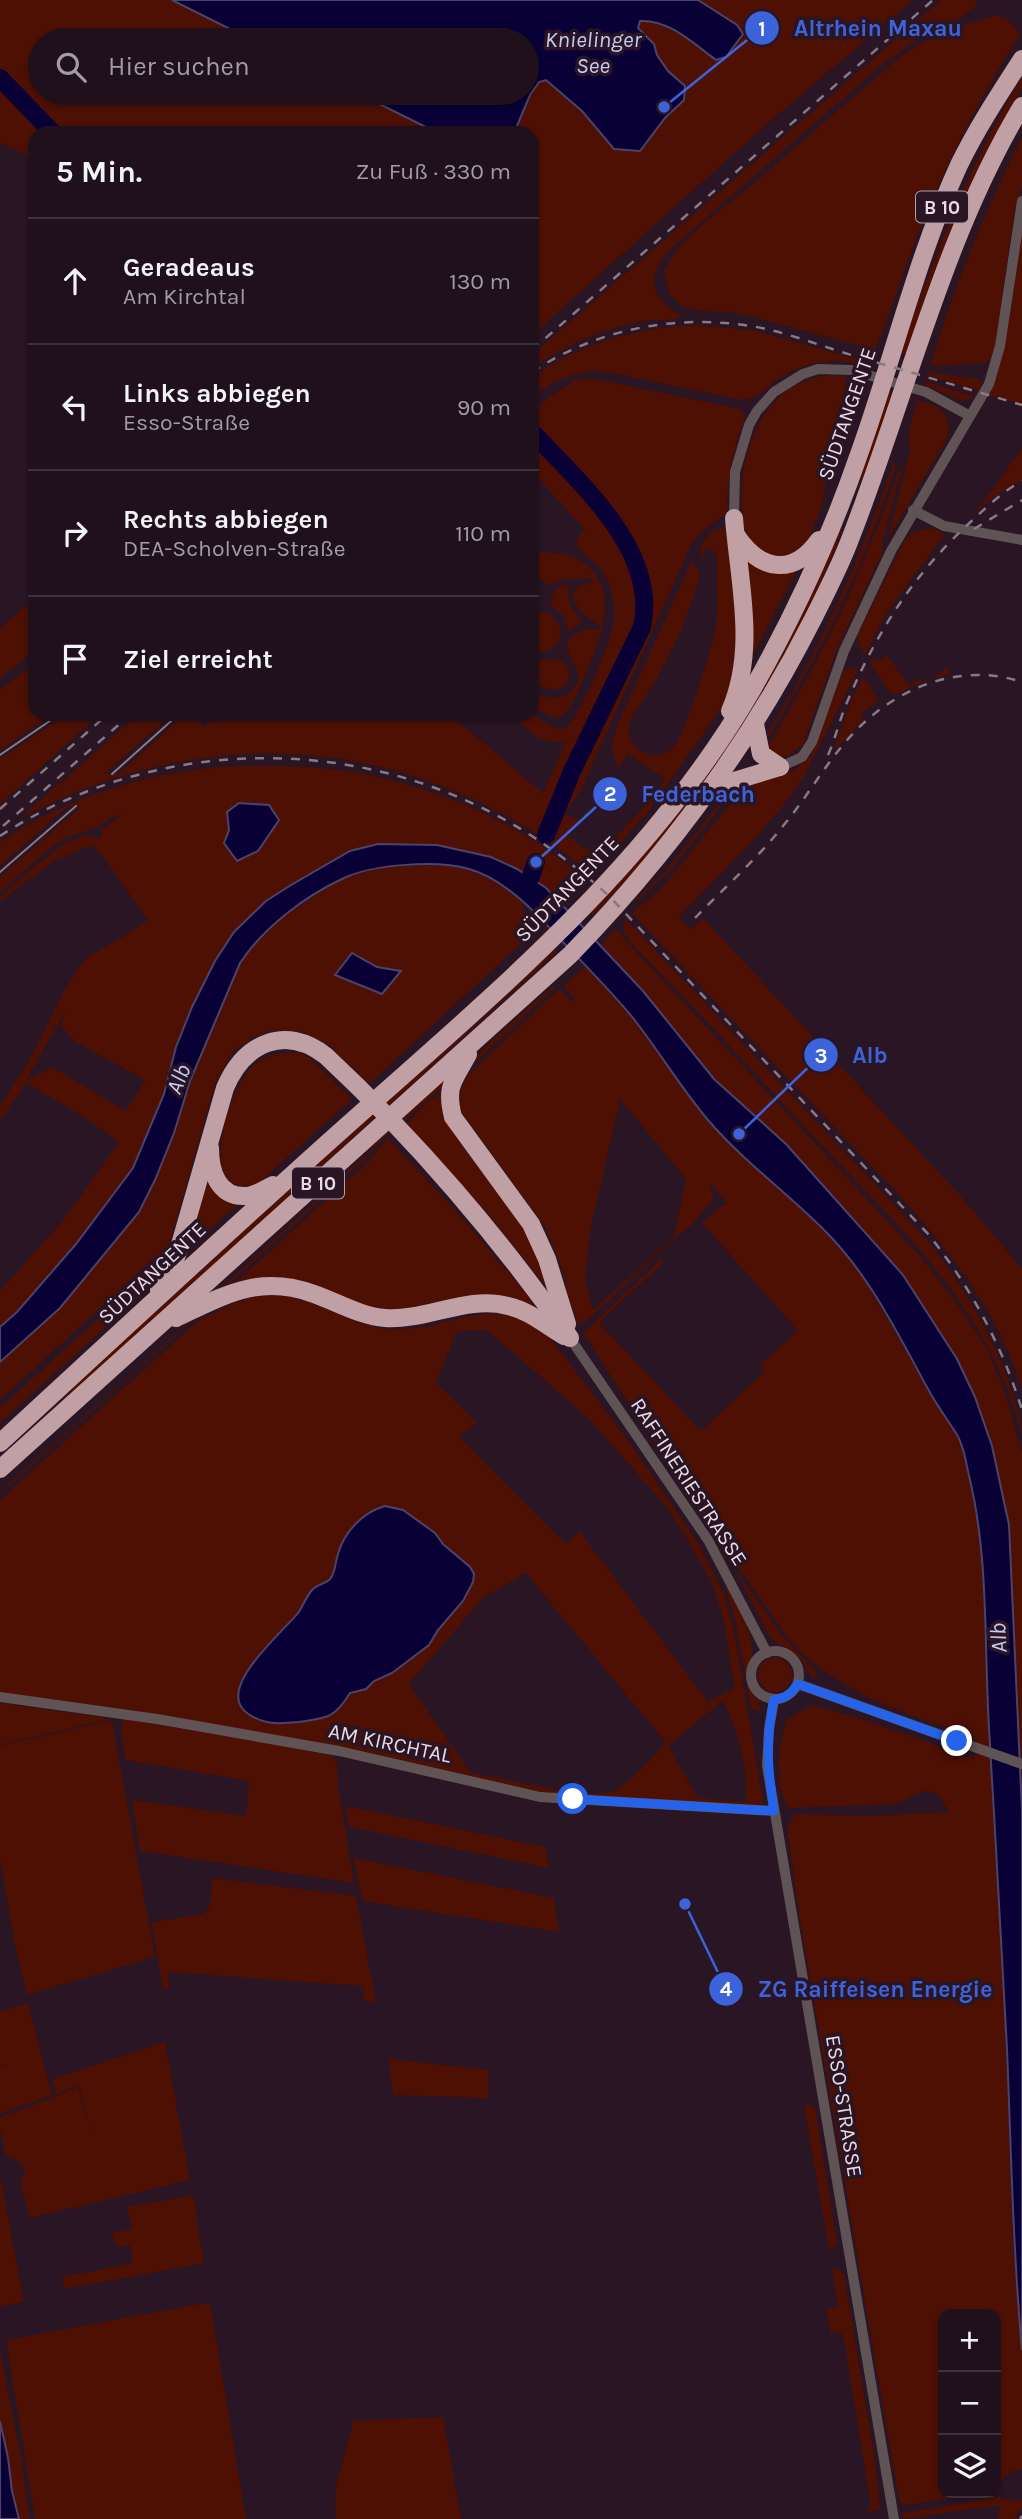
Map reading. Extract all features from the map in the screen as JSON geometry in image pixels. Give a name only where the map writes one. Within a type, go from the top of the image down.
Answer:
[{"type":"highway","name":"SÜDTANGENTE","points":[[3,1439],[286,1179],[546,946],[584,909],[672,807],[750,694],[785,629],[836,517],[927,245],[960,163],[1022,59]]},
{"type":"highway","name":"SÜDTANGENTE","points":[[0,1469],[561,962],[656,860],[706,796],[755,724],[799,646],[842,559],[976,196],[1022,106]]},
{"type":"highway","points":[[735,527],[750,554],[772,565],[785,565],[797,562],[807,555],[836,517]]},
{"type":"highway","points":[[714,748],[740,682],[744,662],[746,637],[735,527]]},
{"type":"highway","points":[[755,724],[761,754],[780,767]]},
{"type":"highway","points":[[706,796],[737,780],[780,767]]},
{"type":"highway","points":[[476,1037],[450,1086],[448,1098],[453,1117],[531,1224],[541,1242],[572,1340]]},
{"type":"highway","points":[[143,1313],[170,1273],[225,1088],[234,1068],[246,1054],[259,1046],[274,1041],[295,1042],[317,1049],[399,1129],[505,1251],[572,1340]]},
{"type":"highway","points":[[214,1124],[210,1167],[223,1189],[250,1196],[286,1179]]},
{"type":"highway","points":[[157,1327],[241,1289],[274,1285],[300,1289],[385,1318],[418,1316],[487,1304],[506,1305],[538,1317],[572,1340]]},
{"type":"street","points":[[780,767],[802,757],[812,742],[844,651],[891,551],[989,384],[997,358],[1022,201]]},
{"type":"street","points":[[735,527],[735,472],[749,425],[774,392],[803,374],[818,369],[851,370],[926,393],[970,416]]},
{"type":"street","points":[[913,510],[944,526],[1022,540]]},
{"type":"street","name":"RAFFINERIESTRASSE","points":[[572,1340],[708,1540],[767,1653]]},
{"type":"street","points":[[775,1651],[790,1656],[799,1668],[798,1684],[792,1693],[784,1698],[774,1700],[759,1693],[751,1679],[754,1663],[767,1653],[775,1651]]},
{"type":"street","points":[[798,1684],[1022,1765]]},
{"type":"street","name":"AM KIRCHTAL","points":[[0,1697],[157,1719],[339,1751],[540,1797],[774,1811]]},
{"type":"street","name":"ESSO-STRASSE","points":[[774,1700],[767,1757],[774,1811],[894,2519]]},
{"type":"shaded area","points":[[0,0],[913,0],[775,117],[539,329],[539,126],[28,126],[28,156],[0,143]]},
{"type":"shaded area","points":[[941,0],[977,0],[977,5],[962,17],[916,40],[879,67],[666,253],[655,274],[655,290],[665,304],[684,317],[639,322],[611,329],[570,346],[539,363],[539,349]]},
{"type":"shaded area","points":[[997,15],[1008,19],[1020,34],[977,107],[940,182],[875,350],[732,312],[683,307],[669,294],[664,270],[678,248],[704,223],[901,56],[940,32]]},
{"type":"shaded area","points":[[1022,77],[1022,87],[958,218],[906,355],[902,354],[941,242],[984,146]]},
{"type":"shaded area","points":[[1022,137],[1022,186],[1015,209],[993,357],[985,363],[930,366],[971,250]]},
{"type":"shaded area","points":[[1022,221],[1022,404],[989,395],[1003,353]]},
{"type":"shaded area","points":[[698,325],[757,331],[873,364],[871,369],[836,361],[800,367],[779,378],[759,394],[742,400],[603,371],[583,372],[566,377],[539,392],[539,372],[572,353],[612,338]]},
{"type":"shaded area","points":[[928,372],[978,379],[981,381],[980,391],[927,375]]},
{"type":"shaded area","points":[[831,375],[847,377],[839,443],[827,475],[822,506],[805,548],[782,559],[765,555],[752,545],[743,521],[743,479],[753,437],[762,418],[790,389],[809,380]]},
{"type":"shaded area","points":[[853,379],[865,382],[844,433],[849,389]]},
{"type":"shaded area","points":[[575,380],[600,380],[735,408],[742,410],[745,419],[731,465],[727,513],[702,531],[691,545],[580,792],[565,812],[568,816],[580,819],[568,836],[585,849],[603,850],[645,806],[665,779],[628,754],[618,768],[611,746],[617,726],[692,560],[700,574],[686,617],[667,659],[628,728],[635,746],[649,754],[657,755],[668,751],[679,738],[698,688],[716,624],[717,555],[713,549],[704,549],[703,562],[700,547],[710,533],[721,528],[729,533],[739,624],[730,695],[652,807],[593,875],[527,828],[458,793],[387,768],[314,756],[240,754],[166,765],[91,786],[18,820],[131,721],[165,721],[105,773],[119,774],[177,721],[200,721],[205,727],[211,721],[459,721],[543,793],[566,741],[542,739],[518,721],[539,719],[555,729],[567,728],[581,707],[595,676],[608,644],[614,619],[608,582],[601,570],[577,545],[577,538],[585,530],[539,479],[539,404]]},
{"type":"shaded area","points":[[925,381],[976,397],[962,401],[924,385]]},
{"type":"shaded area","points":[[889,392],[893,393],[868,467],[860,482],[861,472]]},
{"type":"shaded area","points":[[918,401],[933,405],[944,413],[949,425],[948,432],[946,440],[888,539],[911,446],[908,444],[911,420]]},
{"type":"shaded area","points":[[1022,448],[1022,480],[1003,490],[969,518],[994,488]]},
{"type":"shaded area","points":[[904,458],[882,553],[837,649],[803,744],[788,756],[776,756],[767,748],[806,681],[844,607]]},
{"type":"shaded area","points":[[894,462],[896,467],[851,585],[816,655],[766,742],[769,730],[824,633]]},
{"type":"shaded area","points":[[932,528],[945,534],[887,612],[865,656],[858,643],[858,634],[904,541],[913,532]]},
{"type":"shaded area","points":[[843,530],[810,609],[748,721],[681,816],[593,916],[589,912],[621,879]]},
{"type":"shaded area","points":[[740,551],[798,567],[748,665]]},
{"type":"shaded area","points":[[539,552],[565,555],[584,563],[596,575],[605,602],[601,633],[576,696],[565,712],[554,718],[539,710],[539,695],[553,698],[571,691],[579,678],[569,654],[568,640],[582,630],[598,630],[600,626],[582,613],[573,599],[574,592],[580,585],[591,584],[592,579],[563,579],[550,585],[539,578]]},
{"type":"shaded area","points":[[564,585],[570,585],[570,605],[583,621],[569,631],[562,614],[550,605],[554,591]]},
{"type":"shaded area","points":[[28,604],[28,656],[0,678],[0,628]]},
{"type":"shaded area","points":[[539,612],[552,616],[561,630],[555,647],[544,652],[539,651]]},
{"type":"shaded area","points":[[886,654],[910,686],[917,680],[931,679],[947,667],[949,674],[924,681],[895,695],[888,690],[870,663],[874,657],[881,661]]},
{"type":"shaded area","points":[[539,659],[561,661],[569,672],[566,684],[554,689],[539,684]]},
{"type":"shaded area","points":[[28,668],[28,721],[42,721],[0,750],[0,690]]},
{"type":"shaded area","points":[[848,668],[858,670],[803,778],[758,835],[679,917],[690,929],[703,918],[967,1203],[1022,1269],[1022,1390],[1007,1349],[988,1311],[938,1241],[881,1176],[632,913],[661,889],[743,788],[793,771],[811,755],[843,672]]},
{"type":"shaded area","points":[[864,676],[878,700],[860,715],[864,719],[833,752],[853,696]]},
{"type":"shaded area","points":[[57,721],[92,721],[0,804],[0,759]]},
{"type":"shaded area","points":[[233,766],[317,768],[410,785],[463,804],[513,828],[588,881],[563,904],[533,878],[491,857],[437,845],[378,844],[350,851],[266,901],[234,932],[176,1047],[164,1094],[133,1168],[76,1244],[17,1312],[0,1327],[0,1291],[65,1218],[119,1142],[78,1113],[26,1083],[0,1121],[0,1106],[30,1059],[79,967],[88,957],[148,920],[101,854],[91,845],[55,861],[0,901],[0,897],[63,845],[83,836],[102,838],[101,831],[123,814],[65,838],[0,892],[0,877],[81,807],[68,806],[0,866],[0,842],[27,825],[82,799],[141,780]],"holes":[[[239,803],[269,805],[279,820],[258,851],[224,843]],[[65,1011],[61,1026],[74,1041],[145,1080],[126,1111],[52,1067],[26,1081]]]},
{"type":"shaded area","points":[[736,787],[671,870],[629,908],[664,873],[726,795]]},
{"type":"shaded area","points":[[436,865],[468,869],[498,883],[520,900],[525,912],[540,926],[369,1084],[328,1044],[299,1031],[270,1031],[253,1037],[234,1051],[216,1080],[169,1245],[0,1400],[0,1362],[60,1308],[109,1250],[147,1199],[224,996],[248,950],[283,917],[337,881],[375,867]]},
{"type":"shaded area","points":[[624,917],[929,1242],[967,1296],[988,1334],[1013,1395],[1022,1437],[1008,1391],[989,1349],[940,1274],[881,1207],[630,942],[623,931]]},
{"type":"shaded area","points":[[615,929],[920,1256],[987,1349],[1006,1395],[1022,1453],[1022,1811],[1009,1525],[984,1420],[957,1359],[903,1275],[786,1144],[714,1079],[643,991],[601,945]]},
{"type":"shaded area","points":[[552,948],[556,952],[57,1406],[73,1387]]},
{"type":"shaded area","points":[[586,966],[632,1017],[708,1120],[832,1238],[862,1276],[955,1430],[969,1473],[981,1540],[988,1719],[1002,1936],[1013,2248],[1022,2350],[1022,2470],[1010,2473],[1001,2483],[1001,2309],[938,2309],[938,2498],[949,2498],[908,2505],[903,2505],[899,2499],[799,1914],[788,1824],[796,1814],[870,1816],[949,1812],[936,1794],[930,1791],[918,1793],[894,1804],[789,1808],[781,1790],[779,1765],[781,1739],[787,1719],[813,1705],[862,1719],[975,1759],[975,1737],[898,1710],[850,1688],[807,1657],[787,1637],[689,1495],[583,1333],[661,1259],[664,1262],[599,1323],[701,1431],[765,1371],[760,1365],[798,1331],[702,1223],[727,1204],[712,1185],[710,1187],[714,1198],[692,1225],[589,1319],[579,1324],[570,1303],[562,1268],[545,1227],[461,1111],[460,1092],[469,1074],[559,989],[573,1002],[575,1000],[564,985]],"holes":[[[620,1099],[686,1179],[674,1237],[593,1310],[585,1281],[590,1232]]]},
{"type":"shaded area","points":[[553,986],[555,988],[461,1078],[489,1043]]},
{"type":"shaded area","points":[[297,1052],[310,1058],[352,1099],[260,1182],[247,1186],[234,1184],[225,1175],[221,1161],[221,1143],[231,1104],[239,1086],[247,1072],[261,1060],[276,1054]]},
{"type":"shaded area","points":[[444,1078],[445,1085],[386,1135],[365,1159],[221,1292],[215,1294],[367,1154],[384,1133]]},
{"type":"shaded area","points":[[444,1091],[531,1233],[550,1291],[488,1214],[406,1125],[427,1102]]},
{"type":"shaded area","points":[[388,1138],[463,1219],[526,1293],[537,1310],[529,1308],[403,1314],[233,1285],[367,1163]]},
{"type":"shaded area","points":[[206,1175],[240,1202],[184,1253]]},
{"type":"shaded area","points":[[167,1256],[167,1263],[152,1285],[0,1423],[0,1408]]},
{"type":"shaded area","points":[[260,1295],[292,1297],[364,1324],[389,1329],[433,1325],[471,1316],[509,1316],[529,1324],[551,1339],[630,1443],[698,1543],[724,1594],[735,1637],[763,1801],[758,1806],[538,1792],[366,1752],[264,1733],[131,1710],[0,1693],[0,1500],[199,1320],[236,1302]],"holes":[[[487,1330],[590,1420],[670,1511],[711,1580],[723,1617],[735,1688],[708,1702],[580,1532],[565,1544],[459,1436],[477,1423],[436,1383],[457,1331]],[[403,1510],[435,1533],[443,1544],[470,1566],[469,1592],[429,1645],[392,1673],[374,1681],[366,1689],[350,1693],[338,1709],[326,1717],[291,1722],[240,1683],[250,1667],[298,1612],[313,1588],[329,1580],[334,1573],[337,1556]],[[526,1573],[666,1743],[620,1787],[614,1791],[585,1793],[544,1788],[470,1772],[409,1684],[484,1597]],[[722,1701],[733,1722],[741,1750],[746,1778],[746,1802],[698,1798],[668,1746]]]},
{"type":"shaded area","points":[[198,1314],[191,1322],[0,1494],[5,1487]]},
{"type":"shaded area","points":[[734,1567],[782,1636],[816,1671],[815,1679],[797,1655],[774,1641],[768,1634]]},
{"type":"shaded area","points":[[724,1581],[751,1639],[752,1651],[747,1680],[760,1706],[761,1710],[758,1711],[751,1708],[736,1624]]},
{"type":"shaded area","points":[[775,1658],[787,1663],[792,1675],[787,1687],[775,1692],[763,1687],[758,1675],[763,1663]]},
{"type":"shaded area","points":[[0,1703],[107,1718],[0,1745]]},
{"type":"shaded area","points":[[124,1719],[331,1754],[337,1763],[338,1786],[354,1883],[140,1851],[132,1800],[246,1816],[249,1781],[125,1760],[121,1724]]},
{"type":"shaded area","points":[[112,1720],[155,1957],[27,1995],[0,1859],[0,1746]]},
{"type":"shaded area","points":[[346,1806],[545,1847],[549,1868],[349,1827]]},
{"type":"shaded area","points":[[353,1858],[554,1898],[559,1932],[363,1901]]},
{"type":"shaded area","points":[[212,1878],[356,1896],[376,2002],[364,2001],[363,1986],[168,1972],[168,1989],[163,1989],[152,1922],[204,1914],[210,1906]]},
{"type":"shaded area","points":[[28,2003],[52,2095],[0,2114],[0,2067],[6,2064],[0,2065],[0,2012]]},
{"type":"shaded area","points":[[165,2042],[190,2180],[30,2218],[20,2181],[25,2175],[22,2163],[6,2156],[0,2118],[78,2087],[92,2135],[79,2085],[56,2094],[52,2079]]},
{"type":"shaded area","points":[[389,2059],[489,2070],[488,2098],[393,2095]]},
{"type":"shaded area","points":[[804,2106],[815,2107],[837,2243],[829,2248]]},
{"type":"shaded area","points":[[0,2175],[24,2302],[0,2306]]},
{"type":"shaded area","points":[[193,2195],[198,2222],[194,2223],[197,2223],[204,2263],[65,2289],[62,2277],[133,2263],[130,2245],[116,2247],[112,2233],[132,2229],[127,2207]]},
{"type":"shaded area","points":[[832,2266],[844,2275],[875,2460],[880,2510],[866,2512],[871,2506],[844,2338],[841,2332],[830,2333],[827,2309],[838,2307]]},
{"type":"shaded area","points":[[210,2302],[246,2519],[35,2519],[6,2340]]},
{"type":"shaded area","points":[[0,2350],[30,2519],[19,2519],[12,2491],[0,2421]]},
{"type":"shaded area","points":[[443,2417],[461,2519],[336,2519],[335,2491],[353,2421]]},
{"type":"shaded area","points":[[992,2498],[1022,2500],[1022,2506],[1014,2519],[998,2519],[1000,2505],[903,2519],[902,2513]]},
{"type":"water","name":"Knielinger See","points":[[172,0],[698,0],[737,25],[743,34],[726,57],[716,60],[671,28],[651,21],[640,21],[638,28],[654,44],[657,55],[668,71],[685,86],[684,100],[665,118],[640,151],[614,149],[582,111],[546,80],[539,82],[539,28],[228,28]]},
{"type":"water","name":"Knielinger See","points":[[381,105],[526,105],[517,126],[424,126]]},
{"type":"water","points":[[239,803],[269,805],[279,820],[258,851],[237,861],[224,843],[229,830],[227,812]]},
{"type":"water","points":[[378,844],[437,845],[491,857],[517,869],[546,888],[643,991],[714,1079],[786,1144],[903,1275],[957,1359],[975,1397],[992,1446],[1009,1525],[1022,1811],[1022,2350],[1014,2237],[983,1569],[975,1506],[962,1446],[858,1269],[828,1234],[722,1135],[698,1108],[625,1008],[530,908],[495,880],[469,869],[456,866],[406,865],[372,869],[344,878],[300,903],[273,925],[240,963],[190,1081],[174,1133],[155,1180],[139,1212],[60,1308],[0,1362],[0,1327],[17,1312],[76,1244],[133,1168],[164,1094],[176,1047],[192,1007],[215,961],[234,932],[266,901],[291,885],[350,851]]},
{"type":"water","points":[[352,953],[377,967],[401,971],[382,994],[335,975]]},
{"type":"water","points":[[385,1506],[403,1510],[435,1533],[443,1544],[470,1567],[474,1574],[473,1582],[463,1601],[429,1645],[366,1689],[350,1693],[329,1716],[284,1723],[265,1722],[253,1717],[239,1703],[239,1690],[254,1661],[298,1613],[312,1590],[330,1579],[341,1546],[350,1531],[369,1513]]},
{"type":"water","points":[[0,2421],[12,2491],[19,2519],[0,2519]]},
{"type":"waterway","points":[[0,78],[46,126]]},
{"type":"waterway","points":[[539,439],[611,520],[627,545],[639,572],[644,599],[642,627],[572,771],[546,835]]},
{"type":"waterway","points":[[527,887],[536,862]]},
{"type":"tram line","points":[[0,755],[50,721]]},
{"type":"tram line","points":[[112,774],[171,721]]},
{"type":"tram line","points":[[0,872],[76,806]]},
{"type":"railway","points":[[539,344],[933,0]]},
{"type":"railway","points":[[539,368],[583,345],[637,328],[693,322],[722,323],[778,332],[1022,405]]},
{"type":"railway","points":[[828,755],[860,673],[902,601],[955,537],[998,498],[1022,481]]},
{"type":"railway","points":[[974,529],[1022,500]]},
{"type":"railway","points":[[695,918],[773,838],[843,745],[860,726],[880,710],[923,685],[947,678],[997,676],[1022,682]]},
{"type":"railway","points":[[0,809],[100,721]]},
{"type":"railway","points":[[3,826],[123,721]]},
{"type":"railway","points":[[0,836],[55,805],[113,782],[173,767],[235,759],[297,759],[359,767],[420,783],[478,806],[514,825],[563,858],[609,896],[929,1235],[984,1318],[1005,1363],[1022,1410]]},
{"type":"place","name":"Altrhein Maxau","points":[[664,107]]},
{"type":"place","name":"Federbach","points":[[536,862]]},
{"type":"place","name":"Alb","points":[[739,1134]]},
{"type":"place","name":"ZG Raiffeisen Energie","points":[[685,1904]]},
{"type":"route","points":[[573,1799],[774,1811],[767,1766],[771,1714],[774,1700],[792,1693],[798,1684],[957,1741]]}]
